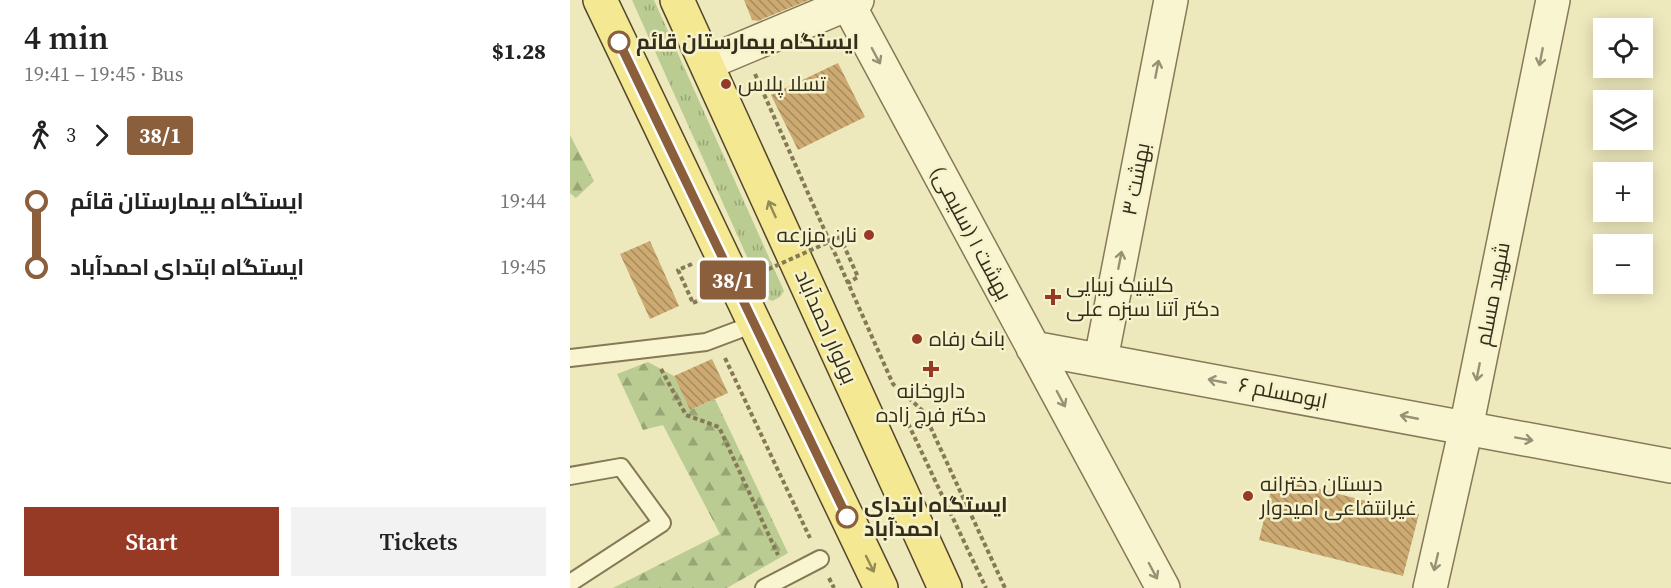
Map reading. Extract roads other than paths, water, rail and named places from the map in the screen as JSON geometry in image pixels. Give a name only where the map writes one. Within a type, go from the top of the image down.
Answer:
[{"type":"main road","points":[[600,0],[882,588]]},
{"type":"main road","name":"بولوار احمدآباد","points":[[677,0],[945,588]]},
{"type":"street","name":"بهشت ۳","points":[[1101,359],[1170,0]]},
{"type":"street","name":"شهید مسلم","points":[[1430,588],[1466,428],[1553,0]]},
{"type":"street","points":[[707,63],[853,2]]},
{"type":"street","name":"بهشت ۱ (سلیمی)","points":[[853,2],[1033,348],[1163,588]]},
{"type":"street","name":"ابومسلم ۶","points":[[1033,348],[1671,466]]},
{"type":"lane","points":[[570,358],[706,342],[754,324]]},
{"type":"lane","points":[[570,476],[621,467],[662,523],[570,583]]},
{"type":"lane","points":[[764,588],[820,560]]},
{"type":"place","name":"ایستگاه بیمارستان قائم","points":[[619,42]]},
{"type":"place","name":"تسلا پلاس","points":[[726,84]]},
{"type":"place","name":"نان مزرعه","points":[[869,235]]},
{"type":"place","name":"کلینیک زیبایی دکتر آتنا سبزه علی","points":[[1053,297]]},
{"type":"place","name":"بانک رفاه","points":[[917,339]]},
{"type":"place","name":"داروخانه دکتر فرج زاده","points":[[931,369]]},
{"type":"place","name":"دبستان دخترانه غیرانتفاعی امیدوار","points":[[1248,496]]},
{"type":"place","name":"ایستگاه ابتدای احمدآباد","points":[[847,517]]}]
